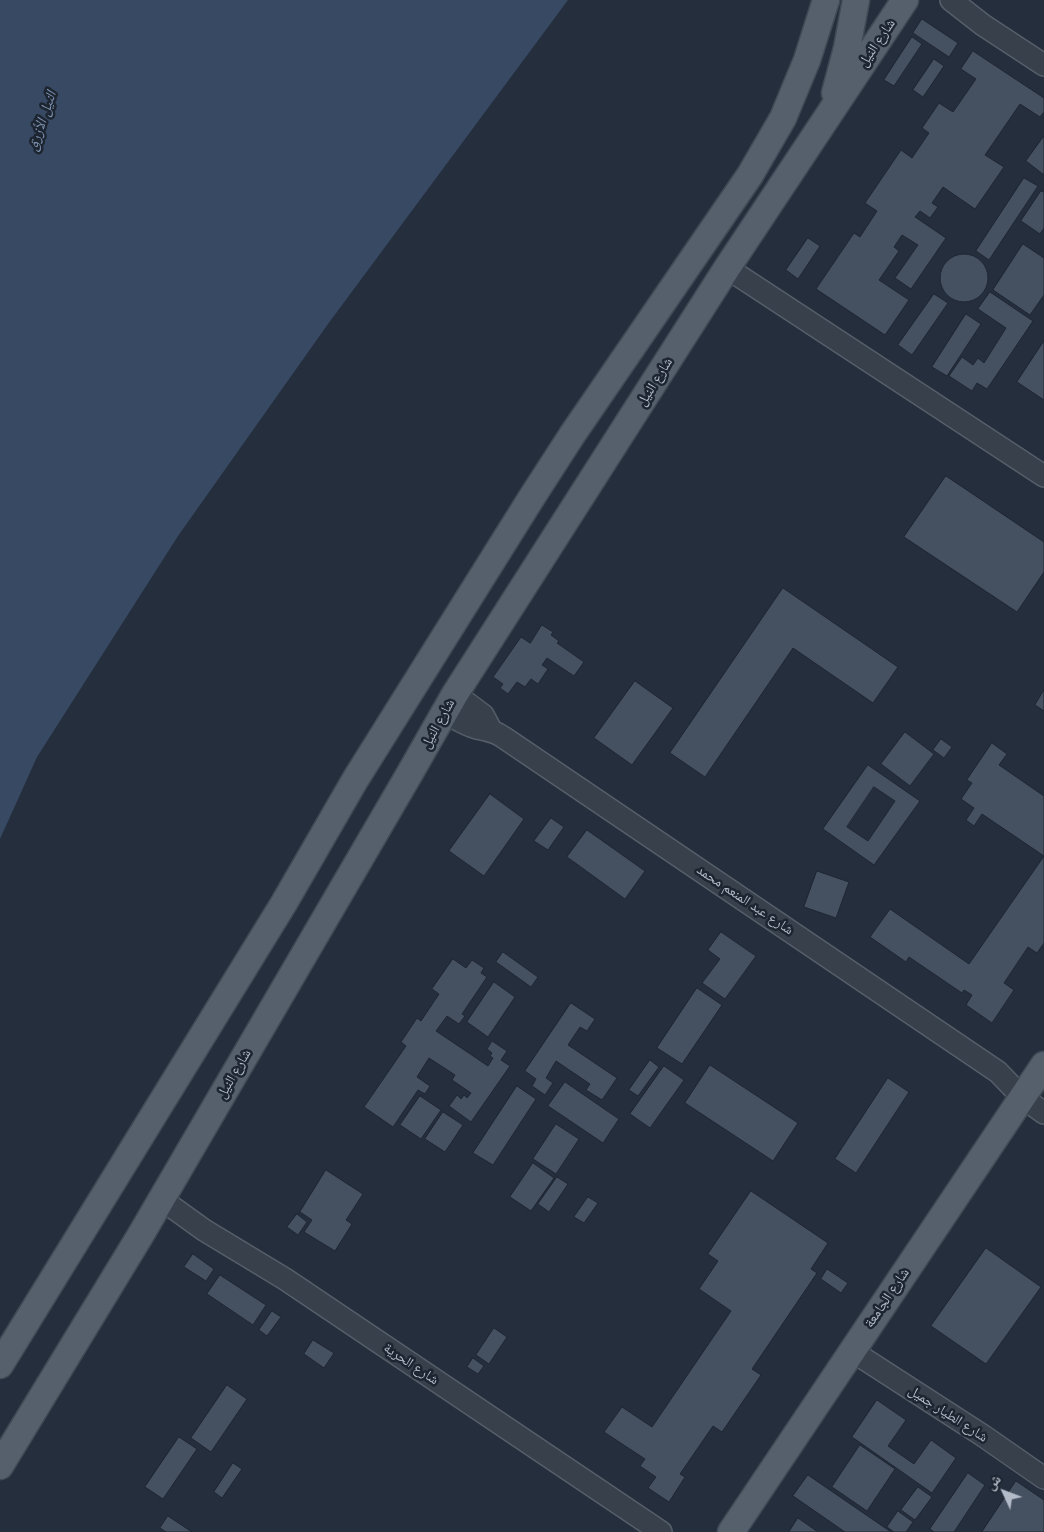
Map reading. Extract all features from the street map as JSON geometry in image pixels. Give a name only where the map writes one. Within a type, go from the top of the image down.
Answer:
[{"type":"main road","points":[[0,1365],[279,912],[355,780],[542,482],[750,175],[783,118],[807,60],[826,0]]},
{"type":"main road","points":[[830,113],[847,48],[856,0]]},
{"type":"main road","name":"شارع النيل","points":[[0,1466],[140,1236],[450,703],[727,268],[905,0]]},
{"type":"main road","points":[[542,482],[553,478],[561,480],[567,486],[570,496],[569,514]]},
{"type":"main road","name":"شارع الجامعة","points":[[731,1532],[1036,1083]]},
{"type":"street","points":[[951,0],[983,25],[1044,65]]},
{"type":"street","points":[[727,268],[1044,476]]},
{"type":"street","name":"شارع عبد المنعم محمد","points":[[450,703],[462,722],[477,728],[492,730],[998,1072],[1036,1083],[1044,1113]]},
{"type":"street","name":"شارع الحرية","points":[[161,1198],[204,1230],[284,1279],[661,1532]]},
{"type":"street","name":"شارع الطيار جميل","points":[[852,1352],[982,1435],[1044,1478]]},
{"type":"water","name":"النيل الأزرق","points":[[0,0],[568,0],[328,324],[178,536],[37,757],[0,839]]},
{"type":"building","points":[[922,19],[958,43],[949,57],[913,33]]},
{"type":"building","points":[[912,37],[922,44],[894,86],[884,80]]},
{"type":"building","points":[[973,51],[1044,98],[1044,112],[1040,117],[1020,104],[985,155],[1004,167],[975,209],[943,187],[932,203],[938,207],[930,218],[920,211],[915,217],[946,238],[911,289],[895,278],[918,245],[902,235],[894,247],[899,251],[879,280],[909,300],[885,335],[816,289],[854,233],[860,237],[877,211],[865,203],[901,150],[912,158],[929,133],[922,128],[939,103],[953,112],[976,79],[961,69]]},
{"type":"building","points":[[934,59],[944,66],[923,97],[913,90]]},
{"type":"building","points":[[1044,136],[1044,175],[1026,161]]},
{"type":"building","points":[[1024,178],[1038,186],[989,260],[976,251]]},
{"type":"building","points":[[1041,191],[1044,192],[1044,228],[1040,234],[1021,221]]},
{"type":"building","points":[[808,238],[820,246],[798,279],[786,270]]},
{"type":"building","points":[[1023,244],[1044,258],[1044,295],[1030,315],[993,290]]},
{"type":"building","points":[[959,254],[969,254],[978,258],[984,264],[988,278],[984,292],[978,298],[969,302],[959,302],[950,298],[944,292],[940,283],[940,273],[944,264],[950,258]]},
{"type":"building","points":[[990,292],[1033,321],[987,389],[977,383],[972,391],[949,376],[962,357],[973,365],[978,358],[984,363],[1006,328],[978,309]]},
{"type":"building","points":[[934,294],[948,303],[912,355],[898,345]]},
{"type":"building","points":[[966,314],[981,324],[947,376],[932,367]]},
{"type":"building","points":[[1044,341],[1044,400],[1017,382]]},
{"type":"building","points":[[946,476],[1044,542],[1044,572],[1017,612],[904,537]]},
{"type":"building","points":[[783,588],[898,667],[873,703],[793,648],[705,777],[670,753]]},
{"type":"building","points":[[542,625],[553,632],[551,635],[559,641],[557,643],[584,662],[574,676],[547,658],[542,665],[548,669],[538,684],[531,679],[525,687],[517,682],[508,694],[500,688],[503,684],[493,677],[521,637],[530,643]]},
{"type":"building","points":[[635,681],[673,708],[632,765],[594,738]]},
{"type":"building","points":[[1044,690],[1044,711],[1035,705]]},
{"type":"building","points":[[905,732],[934,754],[910,786],[881,764]]},
{"type":"building","points":[[941,739],[952,747],[944,758],[933,750]]},
{"type":"building","points":[[992,743],[1007,754],[999,765],[1044,796],[1044,856],[982,814],[974,826],[966,820],[974,808],[961,799],[972,783],[967,780]]},
{"type":"building","points":[[868,765],[920,801],[874,865],[823,829]],"holes":[[[874,787],[895,801],[868,841],[847,827]]]},
{"type":"building","points":[[490,794],[524,819],[484,876],[449,851]]},
{"type":"building","points":[[551,818],[564,827],[548,850],[534,841]]},
{"type":"building","points":[[587,830],[645,871],[625,899],[567,857]]},
{"type":"building","points":[[1044,856],[1044,943],[1037,953],[1028,947],[1004,983],[1014,990],[992,1023],[966,1005],[972,995],[964,990],[962,993],[909,957],[906,962],[870,937],[890,909],[969,964]]},
{"type":"building","points":[[817,871],[849,882],[836,918],[804,907]]},
{"type":"building","points":[[721,932],[756,956],[725,999],[702,983],[720,959],[708,950]]},
{"type":"building","points":[[503,952],[538,977],[531,987],[496,962]]},
{"type":"building","points":[[453,959],[466,968],[472,960],[484,968],[481,973],[487,977],[462,1014],[465,1016],[459,1024],[447,1016],[436,1031],[488,1066],[493,1058],[490,1056],[492,1053],[487,1049],[492,1041],[507,1051],[501,1060],[510,1066],[471,1122],[449,1106],[457,1095],[461,1099],[464,1095],[467,1098],[471,1093],[452,1080],[455,1075],[429,1058],[417,1077],[430,1086],[425,1094],[418,1090],[393,1127],[364,1107],[406,1046],[401,1042],[417,1018],[421,1021],[439,994],[432,989]]},
{"type":"building","points":[[494,982],[515,997],[488,1037],[467,1022]]},
{"type":"building","points":[[697,988],[722,1005],[682,1064],[657,1048]]},
{"type":"building","points":[[571,1003],[595,1019],[587,1031],[580,1027],[568,1045],[617,1078],[602,1100],[586,1090],[590,1084],[556,1061],[546,1078],[553,1083],[545,1095],[532,1086],[536,1079],[525,1071]]},
{"type":"building","points":[[650,1060],[659,1067],[638,1096],[629,1090]]},
{"type":"building","points":[[710,1065],[798,1123],[773,1161],[685,1103]]},
{"type":"building","points":[[664,1066],[684,1080],[650,1128],[630,1114]]},
{"type":"building","points":[[888,1078],[909,1092],[856,1173],[835,1159]]},
{"type":"building","points":[[565,1082],[619,1119],[603,1143],[548,1106]]},
{"type":"building","points":[[517,1086],[536,1099],[493,1165],[473,1153]]},
{"type":"building","points":[[420,1096],[441,1110],[421,1139],[400,1125]]},
{"type":"building","points":[[443,1112],[463,1125],[445,1152],[425,1139]]},
{"type":"building","points":[[556,1124],[579,1139],[556,1174],[533,1159]]},
{"type":"building","points":[[533,1163],[554,1178],[531,1211],[510,1197]]},
{"type":"building","points":[[326,1170],[363,1194],[346,1220],[352,1224],[335,1251],[304,1232],[312,1220],[300,1212]]},
{"type":"building","points":[[557,1177],[568,1184],[549,1212],[538,1204]]},
{"type":"building","points":[[751,1191],[828,1243],[811,1269],[817,1273],[752,1369],[761,1375],[722,1432],[713,1426],[680,1474],[685,1477],[669,1502],[648,1488],[656,1477],[640,1466],[645,1459],[604,1432],[622,1407],[652,1427],[731,1311],[699,1289],[718,1261],[708,1254]]},
{"type":"building","points":[[588,1197],[598,1203],[584,1223],[574,1217]]},
{"type":"building","points":[[297,1214],[307,1222],[298,1235],[287,1227]]},
{"type":"building","points":[[986,1248],[1041,1287],[986,1364],[931,1326]]},
{"type":"building","points":[[193,1254],[214,1269],[206,1281],[184,1267]]},
{"type":"building","points":[[827,1269],[848,1283],[841,1293],[821,1279]]},
{"type":"building","points":[[220,1275],[266,1305],[253,1325],[207,1294]]},
{"type":"building","points":[[272,1311],[281,1317],[267,1336],[259,1330]]},
{"type":"building","points":[[494,1328],[507,1337],[489,1364],[476,1355]]},
{"type":"building","points":[[313,1340],[334,1353],[324,1368],[304,1354]]},
{"type":"building","points":[[473,1358],[484,1366],[478,1374],[467,1367]]},
{"type":"building","points":[[227,1385],[247,1399],[211,1452],[191,1438]]},
{"type":"building","points":[[877,1400],[906,1420],[888,1446],[914,1464],[931,1440],[956,1458],[932,1493],[852,1437]]},
{"type":"building","points":[[179,1437],[197,1449],[163,1499],[145,1487]]},
{"type":"building","points":[[860,1445],[895,1469],[867,1511],[832,1487]]},
{"type":"building","points":[[233,1463],[242,1469],[222,1498],[214,1492]]},
{"type":"building","points":[[968,1473],[985,1485],[954,1532],[934,1532],[930,1529]]},
{"type":"building","points":[[808,1475],[891,1532],[845,1532],[793,1496]]},
{"type":"building","points":[[1016,1481],[1044,1500],[1044,1532],[982,1532]]},
{"type":"building","points":[[918,1487],[932,1497],[915,1520],[901,1510]]},
{"type":"building","points":[[898,1511],[913,1522],[906,1532],[894,1532],[887,1527]]},
{"type":"building","points":[[168,1516],[192,1532],[166,1532],[160,1528]]},
{"type":"building","points":[[798,1518],[818,1532],[789,1532]]}]
